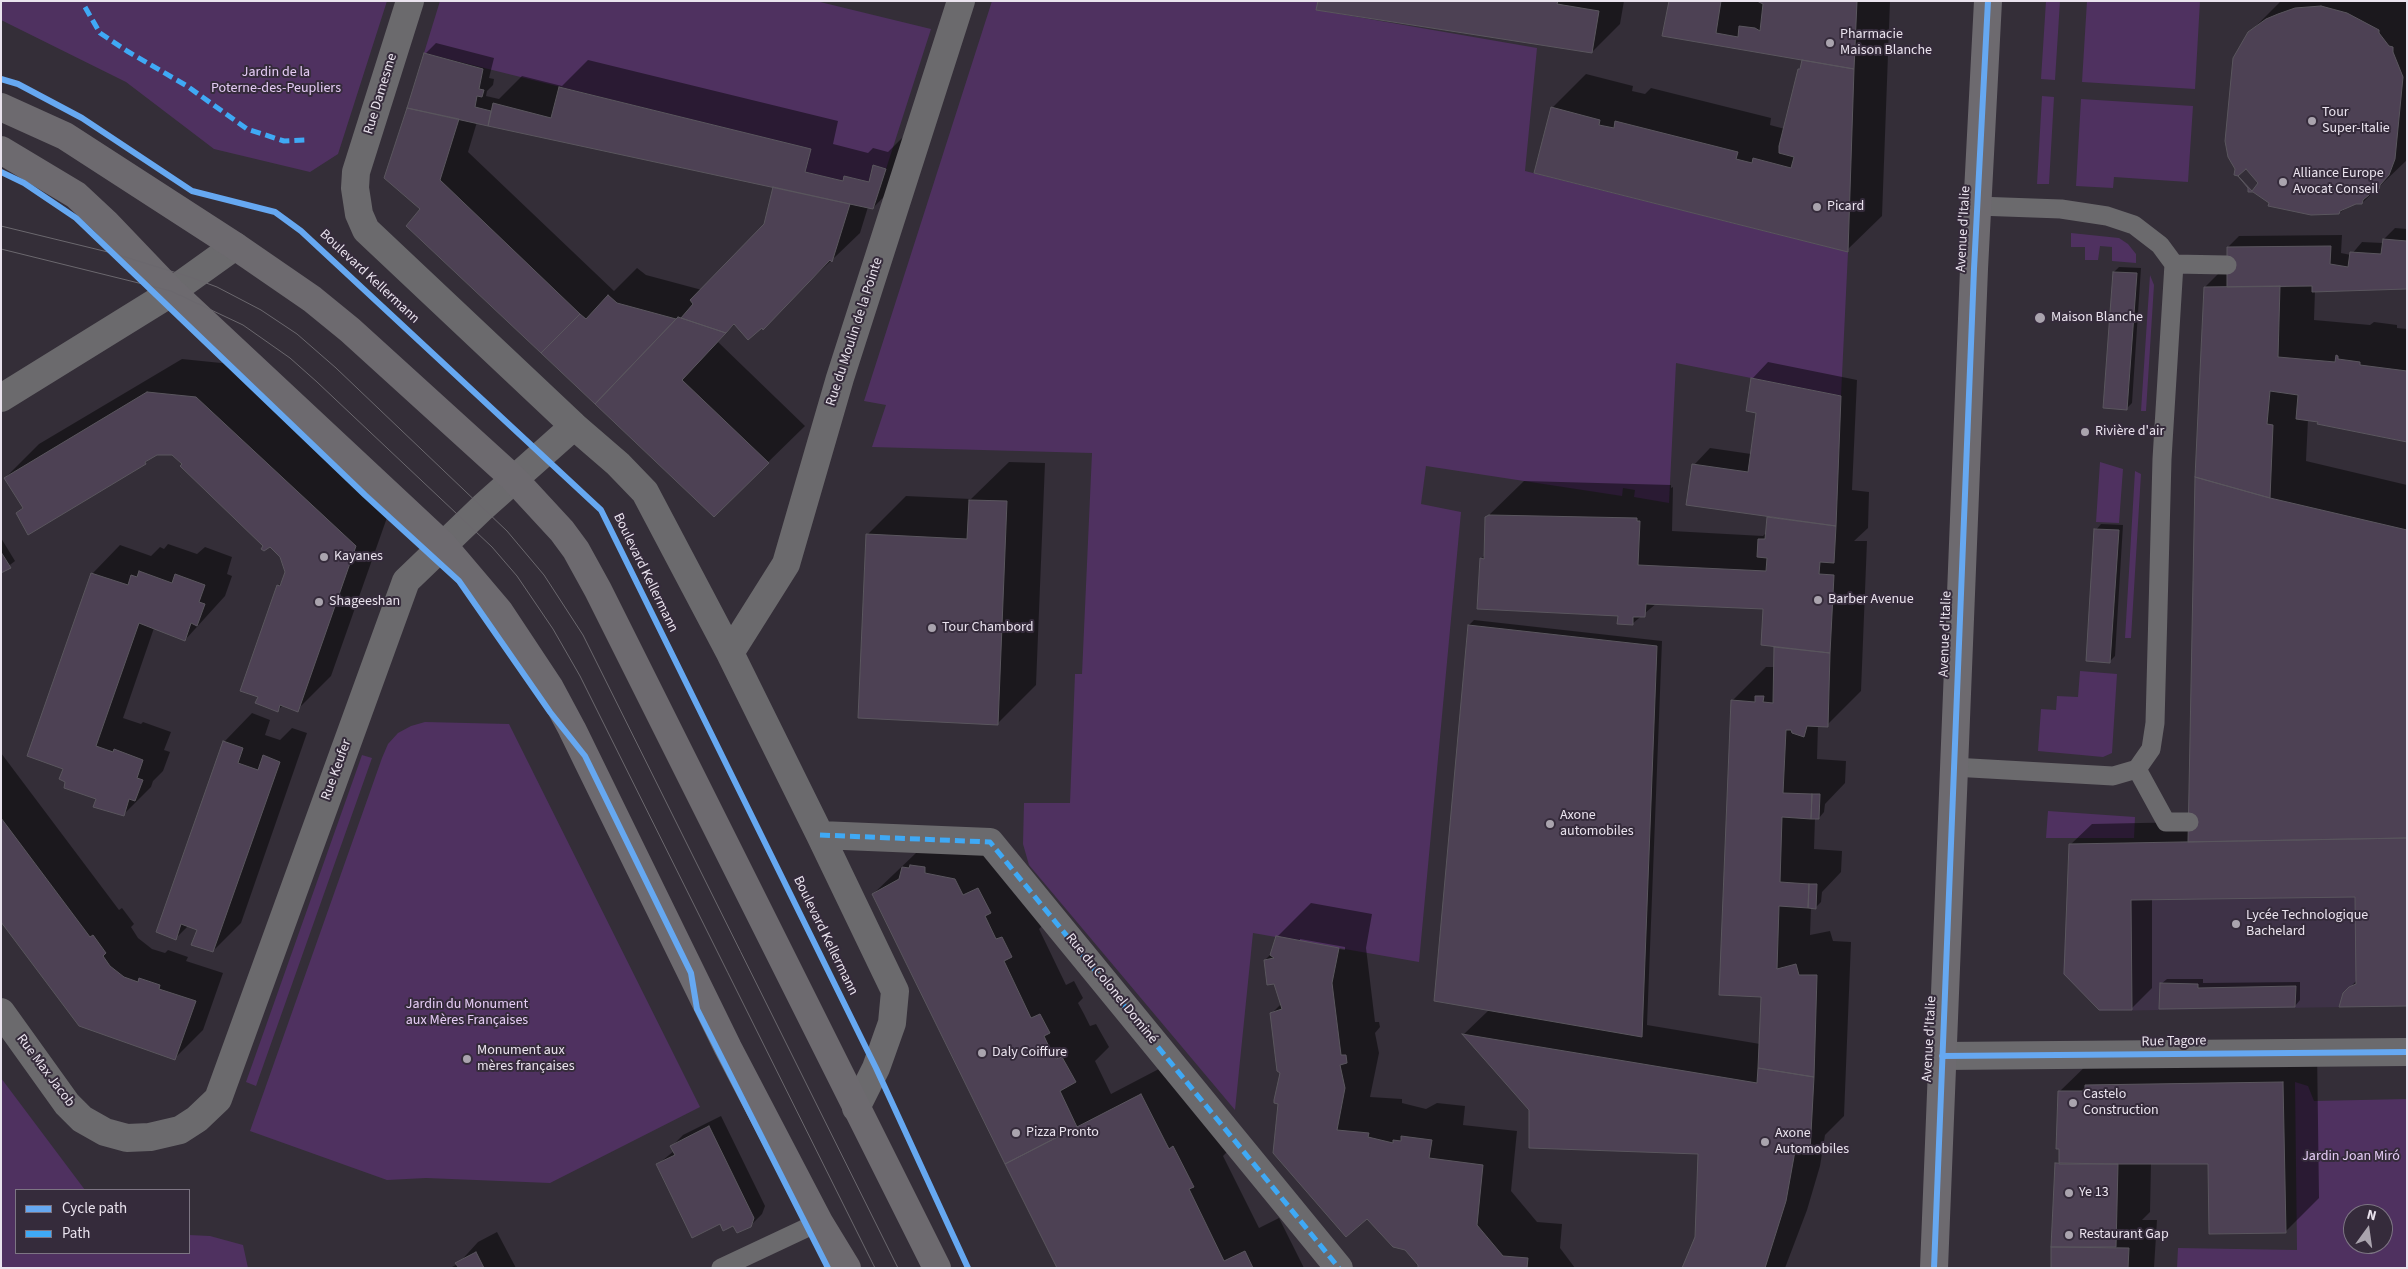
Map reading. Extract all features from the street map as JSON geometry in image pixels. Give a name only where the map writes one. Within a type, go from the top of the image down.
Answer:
[{"type":"main road","name":"Avenue d'Italie","points":[[1934,1268],[1953,767],[1977,206],[1988,1]]},
{"type":"main road","points":[[1,107],[65,136],[236,246],[312,299],[350,330],[514,479],[562,531],[576,550],[598,590],[937,1268]]},
{"type":"main road","points":[[1,150],[76,195],[106,223],[171,292],[443,544],[499,611],[550,688],[728,1048],[819,1222],[847,1268]]},
{"type":"street","name":"Rue Damesme","points":[[410,1],[356,172],[355,188],[359,214],[366,230],[574,426]]},
{"type":"street","name":"Rue du Moulin de la Pointe","points":[[730,653],[786,564],[840,378],[961,1]]},
{"type":"street","points":[[1,398],[171,292],[236,246]]},
{"type":"street","points":[[574,426],[618,464],[645,492],[730,653],[820,835],[894,991],[892,1023],[876,1068],[856,1108]]},
{"type":"street","name":"Rue Keufer","points":[[150,1137],[180,1130],[197,1119],[218,1099],[406,581],[443,544],[574,426]]},
{"type":"street","name":"Rue du Colonel Dominé","points":[[820,835],[990,842],[1339,1268]]},
{"type":"street","name":"Rue Max Jacob","points":[[1,1012],[68,1104],[82,1119],[105,1132],[128,1138],[150,1137]]},
{"type":"street","name":"Rue Tagore","points":[[1942,1056],[2407,1052]]},
{"type":"lane","points":[[1953,767],[2114,776],[2137,769],[2151,748],[2155,723],[2162,460],[2174,264],[2160,245],[2134,225],[2107,216],[2061,209],[1977,206]]},
{"type":"lane","points":[[2174,264],[2227,265]]},
{"type":"lane","points":[[2137,769],[2166,822],[2189,822]]},
{"type":"lane","points":[[721,1268],[819,1222]]},
{"type":"shaded area","name":"Lycée Technologique Bachelard","points":[[2407,838],[2407,1006],[2100,1011],[2063,974],[2068,874]]},
{"type":"green space","name":"Jardin de la Poterne-des-Peupliers","points":[[1,1],[387,1],[338,154],[310,172],[214,149],[126,82],[1,20]]},
{"type":"green space","points":[[440,1],[816,1],[931,29],[886,169],[873,165],[869,182],[844,176],[843,181],[805,172],[810,149],[424,53]]},
{"type":"green space","points":[[992,1],[1318,1],[1317,10],[1537,48],[1525,171],[1848,252],[1841,396],[1676,363],[1669,503],[1634,497],[1635,490],[1623,488],[1622,496],[1426,466],[1421,504],[1461,512],[1419,962],[1253,933],[1235,1110],[1029,865],[1023,844],[1024,803],[1070,803],[1075,674],[1082,674],[1092,453],[872,447],[886,405],[864,401]]},
{"type":"green space","points":[[2046,1],[2060,1],[2055,80],[2041,79]]},
{"type":"green space","points":[[2087,1],[2200,1],[2195,89],[2082,82]]},
{"type":"green space","points":[[2042,96],[2054,97],[2049,184],[2037,184]]},
{"type":"green space","points":[[2081,99],[2193,106],[2188,182],[2114,177],[2113,188],[2076,186]]},
{"type":"green space","points":[[2071,233],[2119,238],[2128,244],[2136,254],[2136,263],[2112,261],[2112,247],[2100,246],[2098,260],[2085,260],[2085,247],[2071,247]]},
{"type":"green space","points":[[2150,275],[2154,285],[2146,411],[2141,411]]},
{"type":"green space","points":[[2100,462],[2123,469],[2119,523],[2096,522]]},
{"type":"green space","points":[[2135,471],[2141,474],[2131,638],[2125,638]]},
{"type":"green space","points":[[2080,671],[2117,674],[2112,753],[2103,757],[2038,751],[2041,709],[2056,710],[2057,696],[2078,697]]},
{"type":"green space","name":"Jardin du Monument aux Mères Françaises","points":[[425,722],[509,724],[700,1107],[550,1183],[426,1178],[387,1180],[250,1131],[382,758],[388,744],[398,733],[411,726]]},
{"type":"green space","points":[[362,755],[372,758],[256,1086],[246,1082]]},
{"type":"green space","points":[[2048,811],[2135,817],[2134,838],[2046,838]]},
{"type":"green space","points":[[1,1078],[84,1189],[15,1189],[15,1254],[190,1254],[190,1235],[210,1236],[243,1245],[248,1268],[1,1268]]},
{"type":"green space","name":"Jardin Joan Miró","points":[[2295,1082],[2308,1086],[2314,1101],[2407,1099],[2407,1268],[2177,1268],[2178,1248],[2297,1250]]},
{"type":"building","points":[[1318,1],[1558,1],[1557,4],[1599,11],[1592,53],[1316,10]]},
{"type":"building","points":[[1669,1],[1721,1],[1716,33],[1738,37],[1739,26],[1755,28],[1760,31],[1763,4],[1757,1],[1857,1],[1854,69],[1662,36]]},
{"type":"building","name":"Tour Super-Italie","points":[[2321,6],[2347,13],[2379,30],[2379,33],[2389,46],[2393,47],[2393,52],[2403,77],[2395,159],[2389,175],[2380,185],[2379,189],[2376,189],[2363,200],[2362,204],[2356,204],[2340,211],[2339,214],[2311,215],[2268,206],[2269,203],[2253,192],[2248,192],[2248,188],[2238,176],[2234,175],[2235,169],[2228,157],[2225,141],[2233,58],[2248,32],[2266,19],[2278,14],[2295,8]]},
{"type":"building","points":[[424,53],[483,69],[479,89],[484,90],[482,97],[477,96],[475,107],[491,111],[488,126],[407,108]]},
{"type":"building","points":[[1802,60],[1854,69],[1848,252],[1534,173],[1551,107],[1600,120],[1599,125],[1614,128],[1615,121],[1738,152],[1736,159],[1752,163],[1753,158],[1791,168],[1794,157],[1779,153],[1779,146],[1798,69],[1800,69]]},
{"type":"building","points":[[559,87],[811,149],[805,172],[843,181],[844,176],[869,182],[873,165],[886,169],[873,209],[488,126],[493,103],[551,118]]},
{"type":"building","points":[[407,108],[459,119],[440,180],[580,314],[541,353],[406,226],[420,209],[384,178]]},
{"type":"building","points":[[2246,169],[2258,183],[2252,191],[2238,176]]},
{"type":"building","points":[[773,187],[850,204],[832,262],[830,260],[763,330],[762,328],[748,340],[734,324],[726,333],[681,318],[693,304],[690,300],[764,224]]},
{"type":"building","points":[[2383,239],[2407,241],[2407,289],[2312,292],[2312,286],[2227,287],[2227,247],[2331,246],[2330,264],[2348,267],[2350,252],[2381,254]]},
{"type":"building","points":[[2113,272],[2137,273],[2127,410],[2103,408]]},
{"type":"building","points":[[2280,286],[2278,357],[2335,362],[2336,355],[2338,359],[2360,362],[2360,365],[2407,371],[2407,442],[2317,424],[2318,422],[2296,419],[2298,395],[2270,391],[2267,424],[2273,425],[2270,498],[2195,477],[2204,287]]},
{"type":"building","points":[[608,295],[617,303],[676,319],[595,404],[541,353],[580,314],[586,319]]},
{"type":"building","points":[[678,317],[726,333],[682,380],[769,463],[714,517],[595,404]]},
{"type":"building","points":[[1751,378],[1841,396],[1836,526],[1686,505],[1692,464],[1748,472],[1756,413],[1746,411]]},
{"type":"building","points":[[147,392],[196,397],[356,546],[298,712],[280,705],[278,712],[255,703],[258,697],[240,691],[277,585],[280,586],[285,572],[280,557],[270,547],[264,551],[261,549],[263,546],[180,466],[182,464],[172,455],[157,455],[145,462],[146,464],[28,535],[16,513],[23,508],[4,478]]},
{"type":"building","points":[[2195,477],[2270,498],[2407,530],[2407,838],[2188,842]]},
{"type":"building","name":"Tour Chambord","points":[[969,500],[1007,501],[998,725],[858,718],[866,534],[967,539]]},
{"type":"building","points":[[1489,515],[1637,518],[1637,521],[1640,521],[1638,565],[1766,571],[1767,558],[1757,557],[1758,539],[1765,539],[1767,517],[1836,526],[1834,563],[1820,562],[1819,574],[1834,575],[1830,653],[1761,645],[1763,609],[1646,604],[1645,617],[1633,617],[1633,625],[1617,624],[1618,616],[1477,609],[1480,558],[1484,559],[1485,517]]},
{"type":"building","points":[[2094,529],[2119,530],[2110,663],[2086,661]]},
{"type":"building","points":[[1,552],[11,568],[1,573]]},
{"type":"building","points":[[139,571],[172,583],[175,574],[205,585],[199,602],[205,604],[197,626],[191,623],[185,641],[139,623],[96,746],[113,752],[114,749],[143,760],[137,778],[143,780],[135,801],[129,799],[124,816],[93,807],[96,799],[64,788],[65,782],[59,779],[63,769],[27,756],[91,573],[128,585],[131,575],[137,577]]},
{"type":"building","name":"Axone automobiles","points":[[1468,625],[1657,646],[1642,1037],[1434,1001]]},
{"type":"building","points":[[1774,647],[1830,653],[1828,727],[1807,726],[1804,737],[1792,733],[1791,730],[1786,730],[1783,793],[1812,794],[1811,819],[1782,817],[1780,882],[1809,884],[1808,908],[1779,906],[1777,969],[1796,964],[1799,975],[1817,975],[1814,1077],[1758,1068],[1761,997],[1719,995],[1731,700],[1755,702],[1755,696],[1764,696],[1763,702],[1773,703]]},
{"type":"building","points":[[223,741],[243,748],[238,763],[258,770],[263,755],[280,762],[213,952],[191,945],[197,930],[181,924],[176,940],[156,932]]},
{"type":"building","points":[[1812,794],[1820,794],[1819,819],[1811,819]]},
{"type":"building","points":[[1,818],[90,937],[93,935],[106,953],[103,956],[110,966],[124,977],[138,982],[139,978],[160,985],[159,989],[196,1001],[175,1060],[79,1026],[1,922]]},
{"type":"building","points":[[2407,838],[2407,1006],[2339,1007],[2343,993],[2349,987],[2356,984],[2355,897],[2131,900],[2132,1010],[2099,1010],[2064,974],[2069,844]]},
{"type":"building","points":[[910,865],[925,867],[925,873],[955,879],[963,895],[978,888],[991,913],[985,916],[996,939],[1002,937],[1012,957],[1004,961],[1031,1018],[1040,1014],[1050,1033],[1044,1036],[1050,1049],[1056,1059],[1062,1057],[1076,1082],[1060,1091],[1077,1127],[1005,1164],[872,894],[899,879],[902,867],[909,868]]},
{"type":"building","points":[[1809,884],[1817,884],[1816,909],[1808,908]]},
{"type":"building","points":[[1276,936],[1339,948],[1332,983],[1341,1055],[1346,1055],[1347,1063],[1340,1065],[1345,1088],[1337,1130],[1369,1133],[1368,1137],[1393,1143],[1393,1140],[1401,1141],[1401,1136],[1432,1140],[1429,1158],[1483,1165],[1477,1225],[1503,1256],[1528,1258],[1527,1268],[1418,1268],[1418,1265],[1405,1250],[1393,1247],[1367,1219],[1346,1237],[1273,1153],[1278,1104],[1274,1103],[1274,1100],[1280,1073],[1277,1071],[1270,1013],[1282,1009],[1274,984],[1267,985],[1264,960],[1274,958],[1270,955]]},
{"type":"building","points":[[2160,983],[2198,984],[2198,988],[2296,986],[2295,1007],[2159,1009]]},
{"type":"building","points":[[1462,1034],[1757,1083],[1758,1068],[1814,1077],[1810,1152],[1795,1151],[1786,1201],[1765,1268],[1682,1268],[1695,1237],[1698,1154],[1529,1148],[1529,1110]]},
{"type":"building","points":[[2283,1082],[2286,1233],[2209,1234],[2208,1164],[2059,1164],[2059,1149],[2056,1149],[2058,1091],[2085,1091],[2085,1085]]},
{"type":"building","points":[[1141,1094],[1169,1149],[1173,1146],[1194,1187],[1189,1189],[1224,1261],[1245,1251],[1253,1268],[1057,1268],[1005,1164]]},
{"type":"building","points":[[709,1126],[754,1218],[751,1227],[737,1233],[733,1226],[723,1231],[720,1224],[692,1238],[656,1164],[675,1155],[670,1146]]},
{"type":"building","points":[[2055,1163],[2118,1164],[2116,1247],[2051,1247]]},
{"type":"building","points":[[2051,1247],[2129,1248],[2128,1268],[2051,1268]]},
{"type":"building","points":[[476,1252],[484,1268],[459,1268],[455,1263]]},
{"type":"tram line","points":[[1,226],[112,253],[190,277],[217,287],[261,310],[297,334],[336,368],[507,531],[544,575],[583,635],[898,1268]]},
{"type":"tram line","points":[[1,249],[171,291],[243,325],[290,358],[317,382],[492,547],[517,576],[553,629],[580,676],[875,1268]]},
{"type":"marked path","points":[[85,7],[100,33],[187,86],[247,129],[284,141],[306,140]]},
{"type":"marked path","points":[[820,835],[990,842],[1339,1268]]},
{"type":"cycle path","points":[[1934,1268],[1974,269],[1988,1]]},
{"type":"cycle path","name":"Boulevard Kellermann","points":[[1,79],[18,84],[82,118],[192,191],[275,212],[301,231],[601,510],[876,1068],[968,1268]]},
{"type":"cycle path","points":[[1,172],[24,183],[76,218],[365,495],[459,581],[550,712],[585,756],[691,973],[697,1009],[828,1268]]},
{"type":"cycle path","points":[[1942,1056],[2407,1052]]},
{"type":"place","name":"Pharmacie Maison Blanche","points":[[1830,43]]},
{"type":"place","name":"Tour Super-Italie","points":[[2312,121]]},
{"type":"place","name":"Alliance Europe Avocat Conseil","points":[[2283,182]]},
{"type":"place","name":"Picard","points":[[1817,207]]},
{"type":"place","name":"Maison Blanche","points":[[2040,318]]},
{"type":"place","name":"Rivière d'air","points":[[2085,432]]},
{"type":"place","name":"Kayanes","points":[[324,557]]},
{"type":"place","name":"Barber Avenue","points":[[1818,600]]},
{"type":"place","name":"Shageeshan","points":[[319,602]]},
{"type":"place","name":"Tour Chambord","points":[[932,628]]},
{"type":"place","name":"Axone automobiles","points":[[1550,824]]},
{"type":"place","name":"Lycée Technologique Bachelard","points":[[2236,924]]},
{"type":"place","name":"Daly Coiffure","points":[[982,1053]]},
{"type":"place","name":"Monument aux mères françaises","points":[[467,1059]]},
{"type":"place","name":"Castelo Construction","points":[[2073,1103]]},
{"type":"place","name":"Pizza Pronto","points":[[1016,1133]]},
{"type":"place","name":"Axone Automobiles","points":[[1765,1142]]},
{"type":"place","name":"Ye 13","points":[[2069,1193]]},
{"type":"place","name":"Restaurant Gap","points":[[2069,1235]]}]
